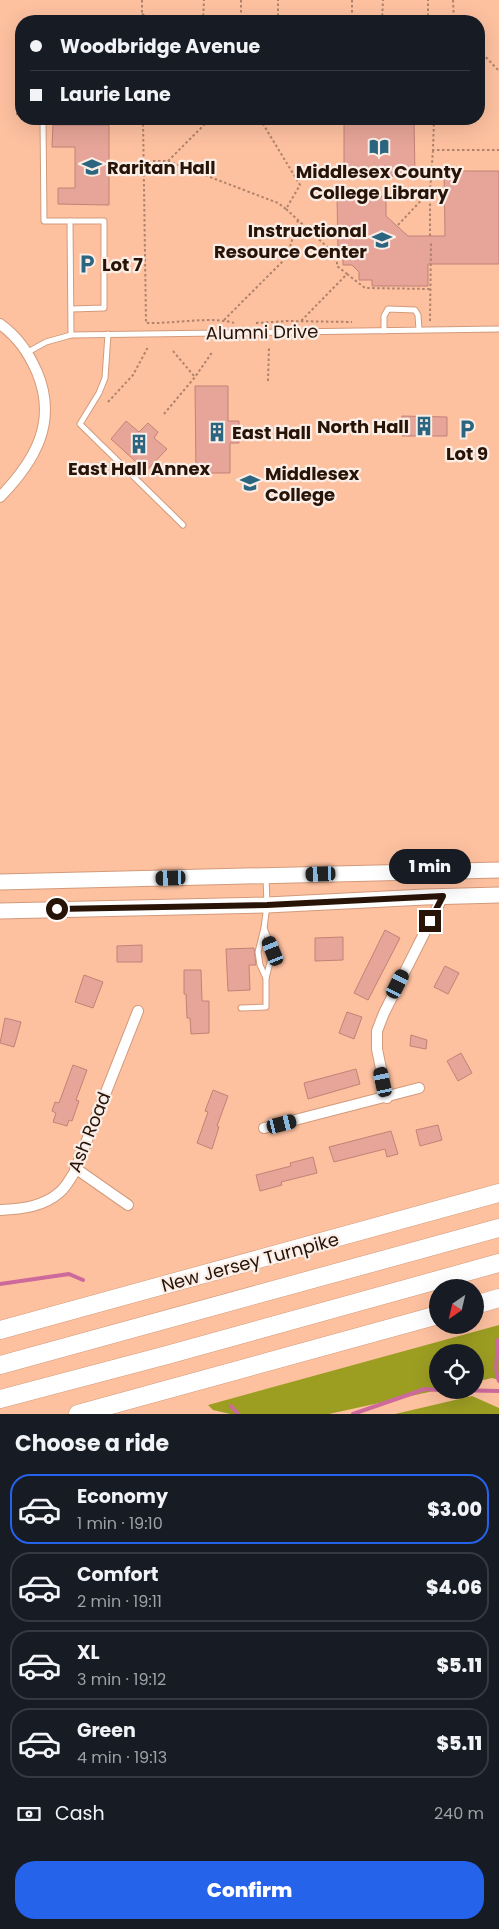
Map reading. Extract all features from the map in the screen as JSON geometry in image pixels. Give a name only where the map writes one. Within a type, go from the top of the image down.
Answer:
[{"type":"highway","name":"New Jersey Turnpike","points":[[0,1330],[499,1193]]},
{"type":"highway","name":"New Jersey Turnpike","points":[[0,1365],[499,1228]]},
{"type":"highway","points":[[0,1399],[499,1263]]},
{"type":"highway","points":[[484,1302],[499,1298]]},
{"type":"highway","points":[[78,1414],[429,1317]]},
{"type":"main road","points":[[452,871],[499,865]]},
{"type":"main road","points":[[0,882],[499,870]]},
{"type":"main road","points":[[0,910],[267,905],[499,895]]},
{"type":"street","points":[[0,324],[13,334],[28,352],[42,385],[46,417],[39,444],[26,466],[0,496]]},
{"type":"street","points":[[387,1098],[376,1049],[377,1031],[384,1013],[443,896]]},
{"type":"street","name":"Ash Road","points":[[0,1210],[26,1208],[45,1202],[61,1191],[76,1168],[138,1011]]},
{"type":"street","points":[[264,1128],[387,1098],[419,1088]]},
{"type":"street","points":[[76,1168],[128,1205]]},
{"type":"lane","points":[[43,125],[44,221],[104,221],[104,308],[71,309]]},
{"type":"lane","points":[[70,221],[71,335]]},
{"type":"lane","points":[[384,331],[384,316],[388,309],[415,310],[418,315],[419,330]]},
{"type":"lane","name":"Alumni Drive","points":[[28,352],[46,342],[71,335],[499,329]]},
{"type":"lane","points":[[108,334],[105,378],[80,424],[183,525]]},
{"type":"lane","points":[[266,876],[267,905],[258,952],[260,965],[266,978]]},
{"type":"lane","points":[[241,1008],[266,1007],[266,978],[273,951],[264,928]]},
{"type":"path","points":[[142,0],[142,14]]},
{"type":"path","points":[[203,15],[204,0]]},
{"type":"path","points":[[241,0],[241,15]]},
{"type":"path","points":[[278,0],[278,15]]},
{"type":"path","points":[[352,0],[352,15]]},
{"type":"path","points":[[382,15],[383,0]]},
{"type":"path","points":[[428,0],[428,15]]},
{"type":"path","points":[[453,0],[454,15]]},
{"type":"path","points":[[485,56],[499,71]]},
{"type":"path","points":[[142,125],[146,323],[170,324],[224,320],[237,324]]},
{"type":"path","points":[[168,161],[204,125]]},
{"type":"path","points":[[264,125],[300,185],[286,209]]},
{"type":"path","points":[[430,236],[430,191],[434,125]]},
{"type":"path","points":[[433,150],[499,150]]},
{"type":"path","points":[[143,161],[168,161],[278,203],[337,256],[338,266],[365,288],[430,289]]},
{"type":"path","points":[[398,225],[430,191]]},
{"type":"path","points":[[224,320],[287,257],[298,220]]},
{"type":"path","points":[[430,322],[431,243]]},
{"type":"path","points":[[301,321],[347,274]]},
{"type":"path","points":[[252,323],[301,321],[356,322]]},
{"type":"path","points":[[108,402],[133,375],[148,347]]},
{"type":"path","points":[[268,381],[269,347]]},
{"type":"path","points":[[173,351],[195,377]]},
{"type":"path","points":[[164,414],[195,377],[213,351]]},
{"type":"shaded area","points":[[499,1325],[499,1380],[492,1378],[484,1380],[484,1344],[430,1344],[466,1334],[484,1334],[484,1329]]},
{"type":"shaded area","points":[[429,1344],[429,1392],[329,1414],[230,1414],[213,1410],[208,1405]]},
{"type":"shaded area","points":[[459,1399],[479,1399],[499,1408],[499,1414],[395,1414]]},
{"type":"building","name":"Raritan Hall","points":[[53,125],[109,125],[109,205],[58,204],[58,188],[75,188],[75,147],[52,147]]},
{"type":"building","name":"Middlesex County College Library","points":[[344,125],[414,125],[415,176],[344,176]]},
{"type":"building","points":[[444,171],[499,171],[499,264],[428,264],[428,286],[372,286],[372,280],[359,280],[359,272],[352,265],[343,265],[343,252],[338,252],[337,197],[386,196],[386,216],[408,236],[445,236]]},
{"type":"building","name":"East Hall","points":[[195,386],[228,386],[228,421],[239,421],[239,443],[230,443],[230,473],[196,473]]},
{"type":"building","name":"North Hall","points":[[402,416],[447,417],[447,436],[402,436]]},
{"type":"building","name":"East Hall Annex","points":[[126,421],[139,432],[148,423],[158,432],[154,438],[167,449],[146,471],[111,439]]},
{"type":"building","points":[[385,930],[400,938],[368,1000],[354,993]]},
{"type":"building","points":[[343,937],[343,960],[315,961],[315,938]]},
{"type":"building","points":[[142,945],[142,962],[117,962],[117,946]]},
{"type":"building","points":[[254,948],[256,965],[249,965],[250,990],[228,991],[226,949]]},
{"type":"building","points":[[445,966],[459,973],[448,994],[434,987]]},
{"type":"building","points":[[184,970],[201,970],[202,1001],[209,1001],[209,1033],[191,1034],[190,1018],[187,1018],[186,994],[184,994]]},
{"type":"building","points":[[84,975],[103,982],[93,1008],[75,1002]]},
{"type":"building","points":[[347,1012],[362,1017],[354,1039],[339,1033]]},
{"type":"building","points":[[5,1018],[21,1022],[14,1047],[0,1043]]},
{"type":"building","points":[[411,1035],[427,1040],[426,1049],[410,1046]]},
{"type":"building","points":[[461,1053],[472,1073],[458,1081],[447,1061]]},
{"type":"building","points":[[73,1065],[87,1070],[76,1100],[79,1101],[72,1121],[69,1120],[67,1126],[53,1122],[56,1113],[52,1111],[55,1102],[59,1103]]},
{"type":"building","points":[[356,1069],[360,1084],[308,1099],[304,1083]]},
{"type":"building","points":[[213,1090],[228,1096],[217,1126],[219,1127],[212,1149],[197,1143],[208,1112],[205,1111]]},
{"type":"building","points":[[438,1125],[442,1140],[420,1146],[416,1130]]},
{"type":"building","points":[[391,1131],[398,1154],[387,1157],[385,1149],[334,1162],[329,1147]]},
{"type":"building","points":[[313,1157],[317,1173],[281,1182],[282,1185],[260,1191],[256,1175],[291,1166],[290,1163]]},
{"type":"waterway","points":[[0,1284],[69,1274],[83,1280]]},
{"type":"waterway","points":[[497,1340],[496,1371],[499,1381]]},
{"type":"waterway","points":[[353,1414],[425,1389],[429,1389]]},
{"type":"waterway","points":[[484,1391],[499,1391]]},
{"type":"waterway","points":[[231,1406],[238,1414]]},
{"type":"place","name":"Middlesex County College Library","points":[[379,147]]},
{"type":"place","name":"Raritan Hall","points":[[92,167]]},
{"type":"place","name":"Instructional Resource Center","points":[[382,240]]},
{"type":"place","name":"Lot 7","points":[[87,264]]},
{"type":"place","name":"North Hall","points":[[424,426]]},
{"type":"place","name":"Lot 9","points":[[467,429]]},
{"type":"place","name":"East Hall","points":[[217,432]]},
{"type":"place","name":"East Hall Annex","points":[[139,444]]},
{"type":"place","name":"Middlesex College","points":[[250,483]]},
{"type":"route","points":[[57,909],[267,905],[443,896],[430,921]]}]
